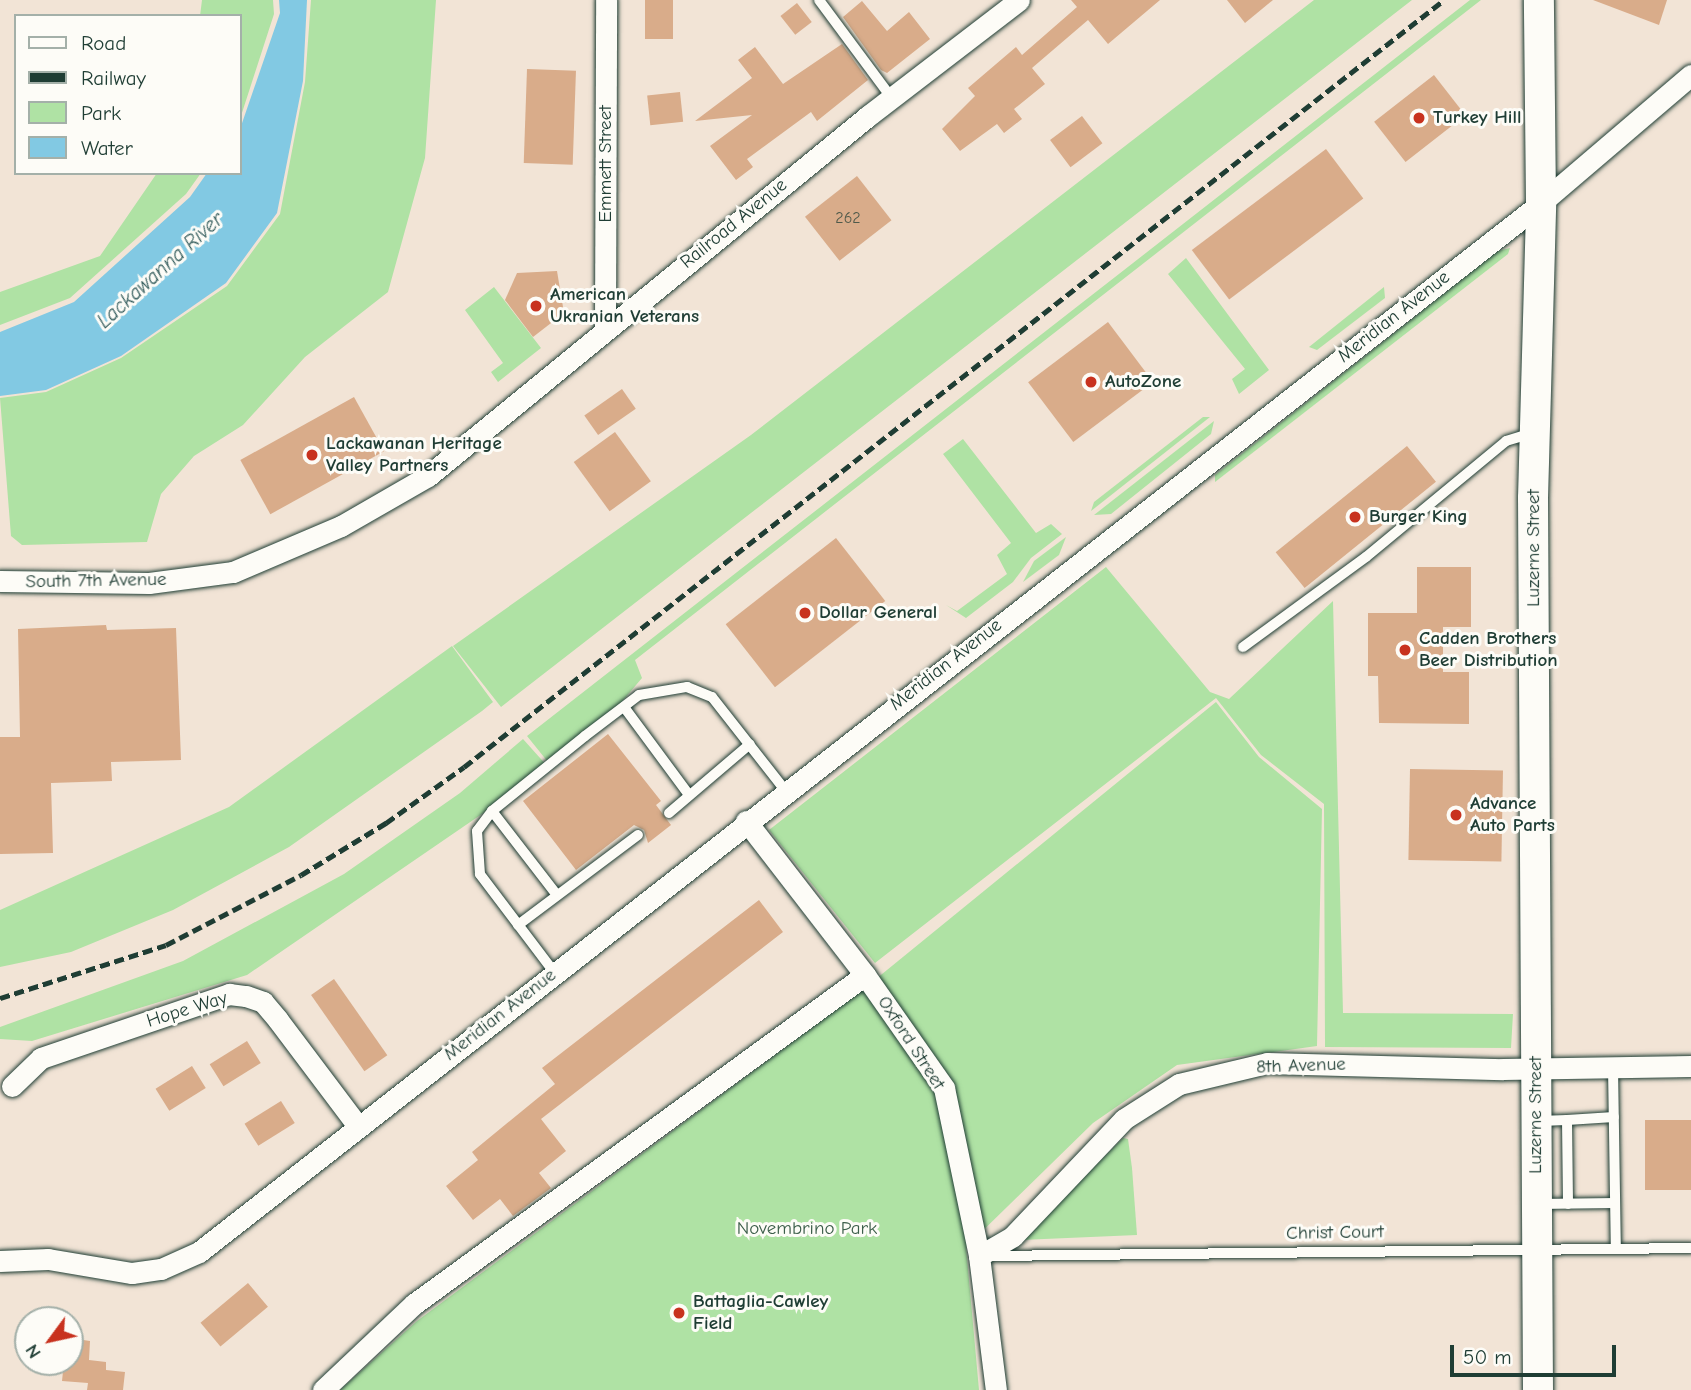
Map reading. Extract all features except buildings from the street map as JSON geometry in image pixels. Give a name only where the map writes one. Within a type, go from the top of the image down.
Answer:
[{"type":"street","name":"Emmett Street","points":[[605,329],[606,0]]},
{"type":"street","name":"Railroad Avenue","points":[[233,572],[341,526],[428,476],[1000,7],[1019,0]]},
{"type":"street","name":"Luzerne Street","points":[[1538,1390],[1535,432],[1541,202],[1539,0]]},
{"type":"street","name":"Meridian Avenue","points":[[0,1261],[48,1259],[132,1273],[161,1269],[200,1252],[785,790],[1541,202],[1691,75]]},
{"type":"street","name":"South 7th Avenue","points":[[0,581],[149,583],[233,572]]},
{"type":"street","name":"Oxford Street","points":[[746,821],[865,975],[944,1088],[979,1256],[996,1390]]},
{"type":"street","points":[[323,1390],[414,1304],[865,975]]},
{"type":"street","name":"Hope Way","points":[[12,1086],[41,1058],[229,994],[263,1002],[358,1126]]},
{"type":"street","name":"8th Avenue","points":[[979,1256],[1013,1236],[1124,1119],[1179,1084],[1267,1063],[1536,1068],[1691,1066]]},
{"type":"lane","points":[[819,0],[891,97]]},
{"type":"lane","points":[[1243,647],[1366,557],[1506,441],[1535,432]]},
{"type":"lane","points":[[554,972],[480,874],[477,831],[492,811],[624,707],[656,688],[700,691],[750,744],[785,790]]},
{"type":"lane","points":[[624,707],[688,792]]},
{"type":"lane","points":[[669,813],[688,792],[750,744]]},
{"type":"lane","points":[[492,811],[557,895]]},
{"type":"lane","points":[[518,925],[638,835]]},
{"type":"lane","points":[[1613,1067],[1616,1248]]},
{"type":"lane","points":[[1536,1121],[1614,1117]]},
{"type":"lane","points":[[1567,1120],[1568,1204]]},
{"type":"lane","points":[[1536,1204],[1615,1203]]},
{"type":"lane","name":"Christ Court","points":[[979,1256],[1691,1248]]},
{"type":"green space","points":[[202,0],[273,0],[274,14],[242,113],[242,14],[200,14]]},
{"type":"green space","points":[[311,0],[436,0],[425,158],[388,292],[305,357],[243,425],[194,456],[161,494],[147,542],[22,545],[11,536],[0,398],[46,392],[121,358],[227,286],[280,214],[305,82]]},
{"type":"green space","points":[[1314,0],[1412,0],[501,707],[453,646],[751,435]]},
{"type":"green space","points":[[1470,0],[1481,0],[635,660],[642,678],[591,738],[552,767],[527,736]]},
{"type":"green space","points":[[156,175],[200,175],[186,194],[70,298],[0,325],[0,292],[100,256]]},
{"type":"green space","points":[[1510,248],[1508,254],[1215,482],[1215,475],[1498,251]]},
{"type":"green space","points":[[1186,258],[1269,370],[1239,394],[1232,379],[1245,369],[1168,274]]},
{"type":"green space","points":[[494,287],[541,348],[498,382],[491,372],[503,363],[465,310]]},
{"type":"green space","points":[[1384,287],[1385,298],[1317,350],[1309,347]]},
{"type":"green space","points":[[1203,417],[1210,417],[1091,511],[1094,502]]},
{"type":"green space","points":[[1214,421],[1211,434],[1111,514],[1094,515]]},
{"type":"green space","points":[[963,439],[1036,533],[1051,524],[1062,534],[1031,558],[1013,582],[966,618],[946,605],[957,611],[1007,574],[997,555],[1011,543],[943,454]]},
{"type":"green space","points":[[1066,537],[1059,555],[1023,582],[1034,561]]},
{"type":"green space","points":[[1106,567],[1210,692],[1229,699],[1333,601],[1343,1013],[1513,1014],[1511,1048],[1325,1047],[1324,804],[1261,755],[1216,698],[875,963],[769,830]]},
{"type":"green space","points":[[452,646],[493,702],[482,711],[289,847],[173,910],[71,952],[0,967],[0,910],[229,807]]},
{"type":"green space","name":"Novembrino Park","points":[[1216,702],[1259,757],[1322,809],[1317,1046],[1177,1065],[1093,1123],[966,1247],[979,1390],[340,1390],[417,1321],[860,992]]},
{"type":"green space","points":[[523,739],[549,768],[247,975],[32,1041],[0,1039],[0,1027],[183,961],[344,874],[460,793]]},
{"type":"green space","points":[[1123,1138],[1128,1139],[1137,1235],[1021,1240]]},
{"type":"water","name":"Lackawanna River","points":[[279,0],[307,0],[303,81],[277,213],[226,283],[121,356],[46,390],[0,396],[0,332],[74,302],[190,197],[206,175],[242,175],[242,123],[280,13]]},
{"type":"railway","points":[[0,998],[166,945],[301,875],[386,823],[464,767],[1444,0]]},
{"type":"place","name":"Turkey Hill","points":[[1419,118]]},
{"type":"place","name":"American Ukranian Veterans","points":[[536,306]]},
{"type":"place","name":"AutoZone","points":[[1091,382]]},
{"type":"place","name":"Lackawanan Heritage Valley Partners","points":[[312,455]]},
{"type":"place","name":"Burger King","points":[[1355,517]]},
{"type":"place","name":"Dollar General","points":[[805,613]]},
{"type":"place","name":"Cadden Brothers Beer Distribution","points":[[1405,650]]},
{"type":"place","name":"Advance Auto Parts","points":[[1456,815]]},
{"type":"place","name":"Battaglia-Cawley Field","points":[[679,1313]]}]
